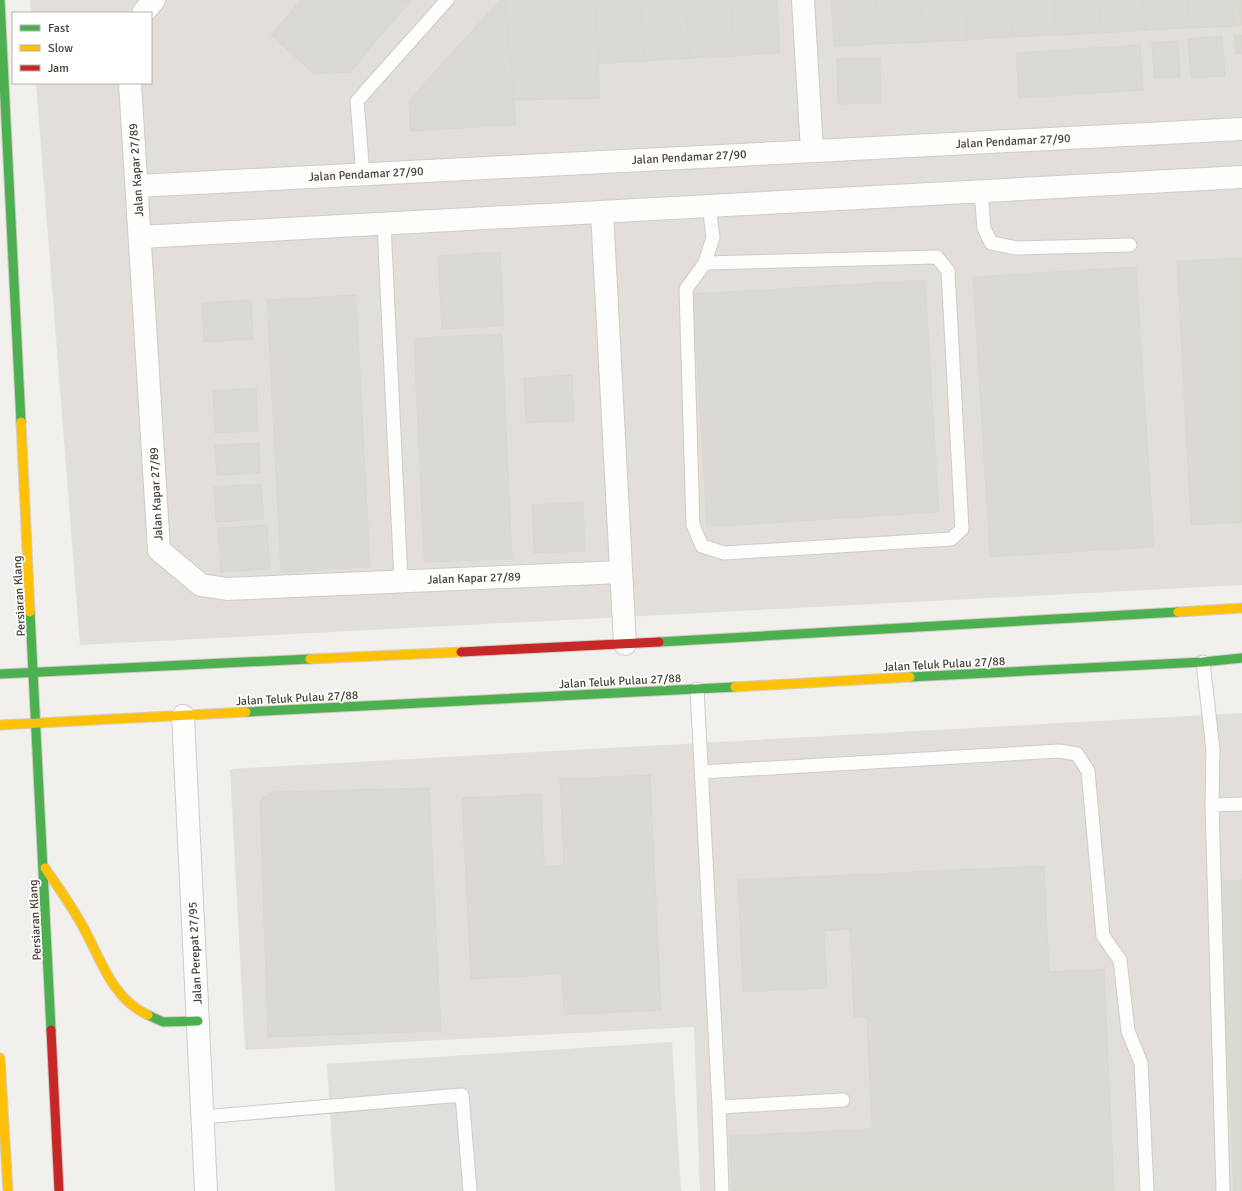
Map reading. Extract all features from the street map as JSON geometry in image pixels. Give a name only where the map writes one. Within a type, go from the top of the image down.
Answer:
[{"type":"street","name":"Persiaran Klang","points":[[0,0],[35,673],[59,1191]]},
{"type":"street","points":[[2,33],[6,0]]},
{"type":"street","points":[[144,12],[154,0]]},
{"type":"street","points":[[803,0],[812,151]]},
{"type":"street","name":"Jalan Kapar 27/89","points":[[130,84],[159,550],[202,585],[227,588],[621,572]]},
{"type":"street","name":"Jalan Pendamar 27/90","points":[[137,186],[1242,128]]},
{"type":"street","points":[[140,237],[1242,177]]},
{"type":"street","points":[[602,212],[625,644]]},
{"type":"street","points":[[0,674],[625,644],[1242,608]]},
{"type":"street","name":"Jalan Teluk Pulau 27/88","points":[[0,725],[1203,662],[1242,658]]},
{"type":"street","name":"Jalan Perepat 27/95","points":[[183,716],[206,1191]]},
{"type":"street","points":[[44,867],[83,926],[113,986],[136,1010],[163,1022],[198,1021]]},
{"type":"street","points":[[0,1058],[8,1191]]},
{"type":"lane","points":[[363,175],[357,101],[447,0]]},
{"type":"lane","points":[[981,191],[984,228],[991,243],[1017,248],[1130,245]]},
{"type":"lane","points":[[705,263],[937,257],[948,271],[962,529],[951,539],[724,553],[702,546],[693,525],[686,289],[705,263],[713,237],[709,206]]},
{"type":"lane","points":[[384,224],[402,581]]},
{"type":"lane","points":[[1203,662],[1213,750],[1212,805],[1223,1191]]},
{"type":"lane","points":[[697,689],[722,1191]]},
{"type":"lane","points":[[701,772],[1059,751],[1077,754],[1088,771],[1103,936],[1120,960],[1128,1030],[1140,1063],[1147,1191]]},
{"type":"lane","points":[[1212,805],[1242,804]]},
{"type":"lane","points":[[202,1117],[462,1095],[470,1191]]},
{"type":"lane","points":[[719,1107],[843,1100]]},
{"type":"shaded area","points":[[30,0],[1242,0],[1242,585],[80,645],[36,84],[152,84],[152,12],[31,12]]},
{"type":"shaded area","points":[[1242,713],[1242,1191],[700,1191],[694,1027],[245,1050],[230,769]]},
{"type":"shaded area","points":[[672,1042],[681,1191],[335,1191],[327,1064]]},
{"type":"building","points":[[301,0],[329,0],[376,41],[351,72],[314,74],[271,35]]},
{"type":"building","points":[[329,0],[399,0],[406,7],[376,41]]},
{"type":"building","points":[[399,0],[412,0],[406,7]]},
{"type":"building","points":[[500,0],[505,0],[516,125],[410,131],[409,100]]},
{"type":"building","points":[[505,0],[595,0],[600,98],[514,100]]},
{"type":"building","points":[[595,0],[640,0],[644,61],[599,64]]},
{"type":"building","points":[[640,0],[686,0],[689,58],[644,61]]},
{"type":"building","points":[[686,0],[731,0],[734,56],[689,58]]},
{"type":"building","points":[[731,0],[777,0],[780,53],[734,56]]},
{"type":"building","points":[[831,0],[876,0],[878,44],[834,47]]},
{"type":"building","points":[[876,0],[921,0],[923,42],[878,44]]},
{"type":"building","points":[[921,0],[965,0],[967,40],[923,42]]},
{"type":"building","points":[[965,0],[1010,0],[1012,37],[967,40]]},
{"type":"building","points":[[1010,0],[1054,0],[1056,35],[1012,37]]},
{"type":"building","points":[[1054,0],[1099,0],[1101,33],[1056,35]]},
{"type":"building","points":[[1099,0],[1143,0],[1145,30],[1101,33]]},
{"type":"building","points":[[1143,0],[1188,0],[1189,28],[1145,30]]},
{"type":"building","points":[[1188,0],[1232,0],[1234,26],[1189,28]]},
{"type":"building","points":[[1232,0],[1242,0],[1242,25],[1234,26]]},
{"type":"building","points":[[1242,35],[1242,54],[1236,54],[1234,36]]},
{"type":"building","points":[[1222,36],[1225,76],[1191,78],[1188,39]]},
{"type":"building","points":[[1178,41],[1180,77],[1154,78],[1152,42]]},
{"type":"building","points":[[1140,45],[1143,90],[1019,98],[1016,53]]},
{"type":"building","points":[[880,58],[881,103],[838,104],[837,59]]},
{"type":"building","points":[[500,252],[504,326],[442,329],[438,256]]},
{"type":"building","points":[[1242,258],[1242,522],[1191,525],[1177,261]]},
{"type":"building","points":[[1136,267],[1154,547],[990,557],[973,277]]},
{"type":"building","points":[[925,280],[939,512],[707,527],[693,294]]},
{"type":"building","points":[[356,295],[370,567],[281,572],[267,300]]},
{"type":"building","points":[[251,300],[253,339],[204,342],[202,303]]},
{"type":"building","points":[[502,334],[512,559],[424,562],[414,338]]},
{"type":"building","points":[[572,375],[574,421],[526,423],[524,378]]},
{"type":"building","points":[[256,388],[258,431],[215,433],[213,391]]},
{"type":"building","points":[[259,443],[260,473],[217,475],[215,445]]},
{"type":"building","points":[[261,484],[264,519],[216,522],[214,487]]},
{"type":"building","points":[[583,502],[585,551],[534,553],[532,505]]},
{"type":"building","points":[[267,525],[270,569],[221,572],[218,528]]},
{"type":"building","points":[[650,775],[661,1010],[564,1015],[562,974],[471,979],[462,798],[541,794],[544,866],[564,865],[560,779]]},
{"type":"building","points":[[429,788],[441,1031],[268,1037],[260,803],[265,796],[275,792]]},
{"type":"building","points":[[1044,866],[1049,972],[1104,969],[1114,1191],[732,1191],[730,1136],[872,1129],[867,1017],[854,1017],[850,929],[824,931],[827,988],[743,992],[738,880]]},
{"type":"building","points":[[1242,880],[1242,1191],[1234,1191],[1219,881]]},
{"type":"traffic: fast","points":[[0,0],[21,422]]},
{"type":"traffic: fast","points":[[30,612],[51,1030]]},
{"type":"traffic: fast","points":[[659,642],[1178,612]]},
{"type":"traffic: fast","points":[[910,677],[1203,662],[1242,658]]},
{"type":"traffic: fast","points":[[0,674],[310,659]]},
{"type":"traffic: fast","points":[[246,712],[735,687]]},
{"type":"traffic: fast","points":[[148,1015],[163,1022],[198,1021]]},
{"type":"traffic: slow","points":[[21,422],[30,612]]},
{"type":"traffic: slow","points":[[1178,612],[1242,608]]},
{"type":"traffic: slow","points":[[310,659],[461,652]]},
{"type":"traffic: slow","points":[[735,687],[910,677]]},
{"type":"traffic: slow","points":[[0,725],[246,712]]},
{"type":"traffic: slow","points":[[45,868],[74,912],[116,989],[136,1008],[148,1015]]},
{"type":"traffic: slow","points":[[0,1058],[8,1191]]},
{"type":"traffic: jam","points":[[461,652],[659,642]]},
{"type":"traffic: jam","points":[[51,1030],[59,1191]]}]
